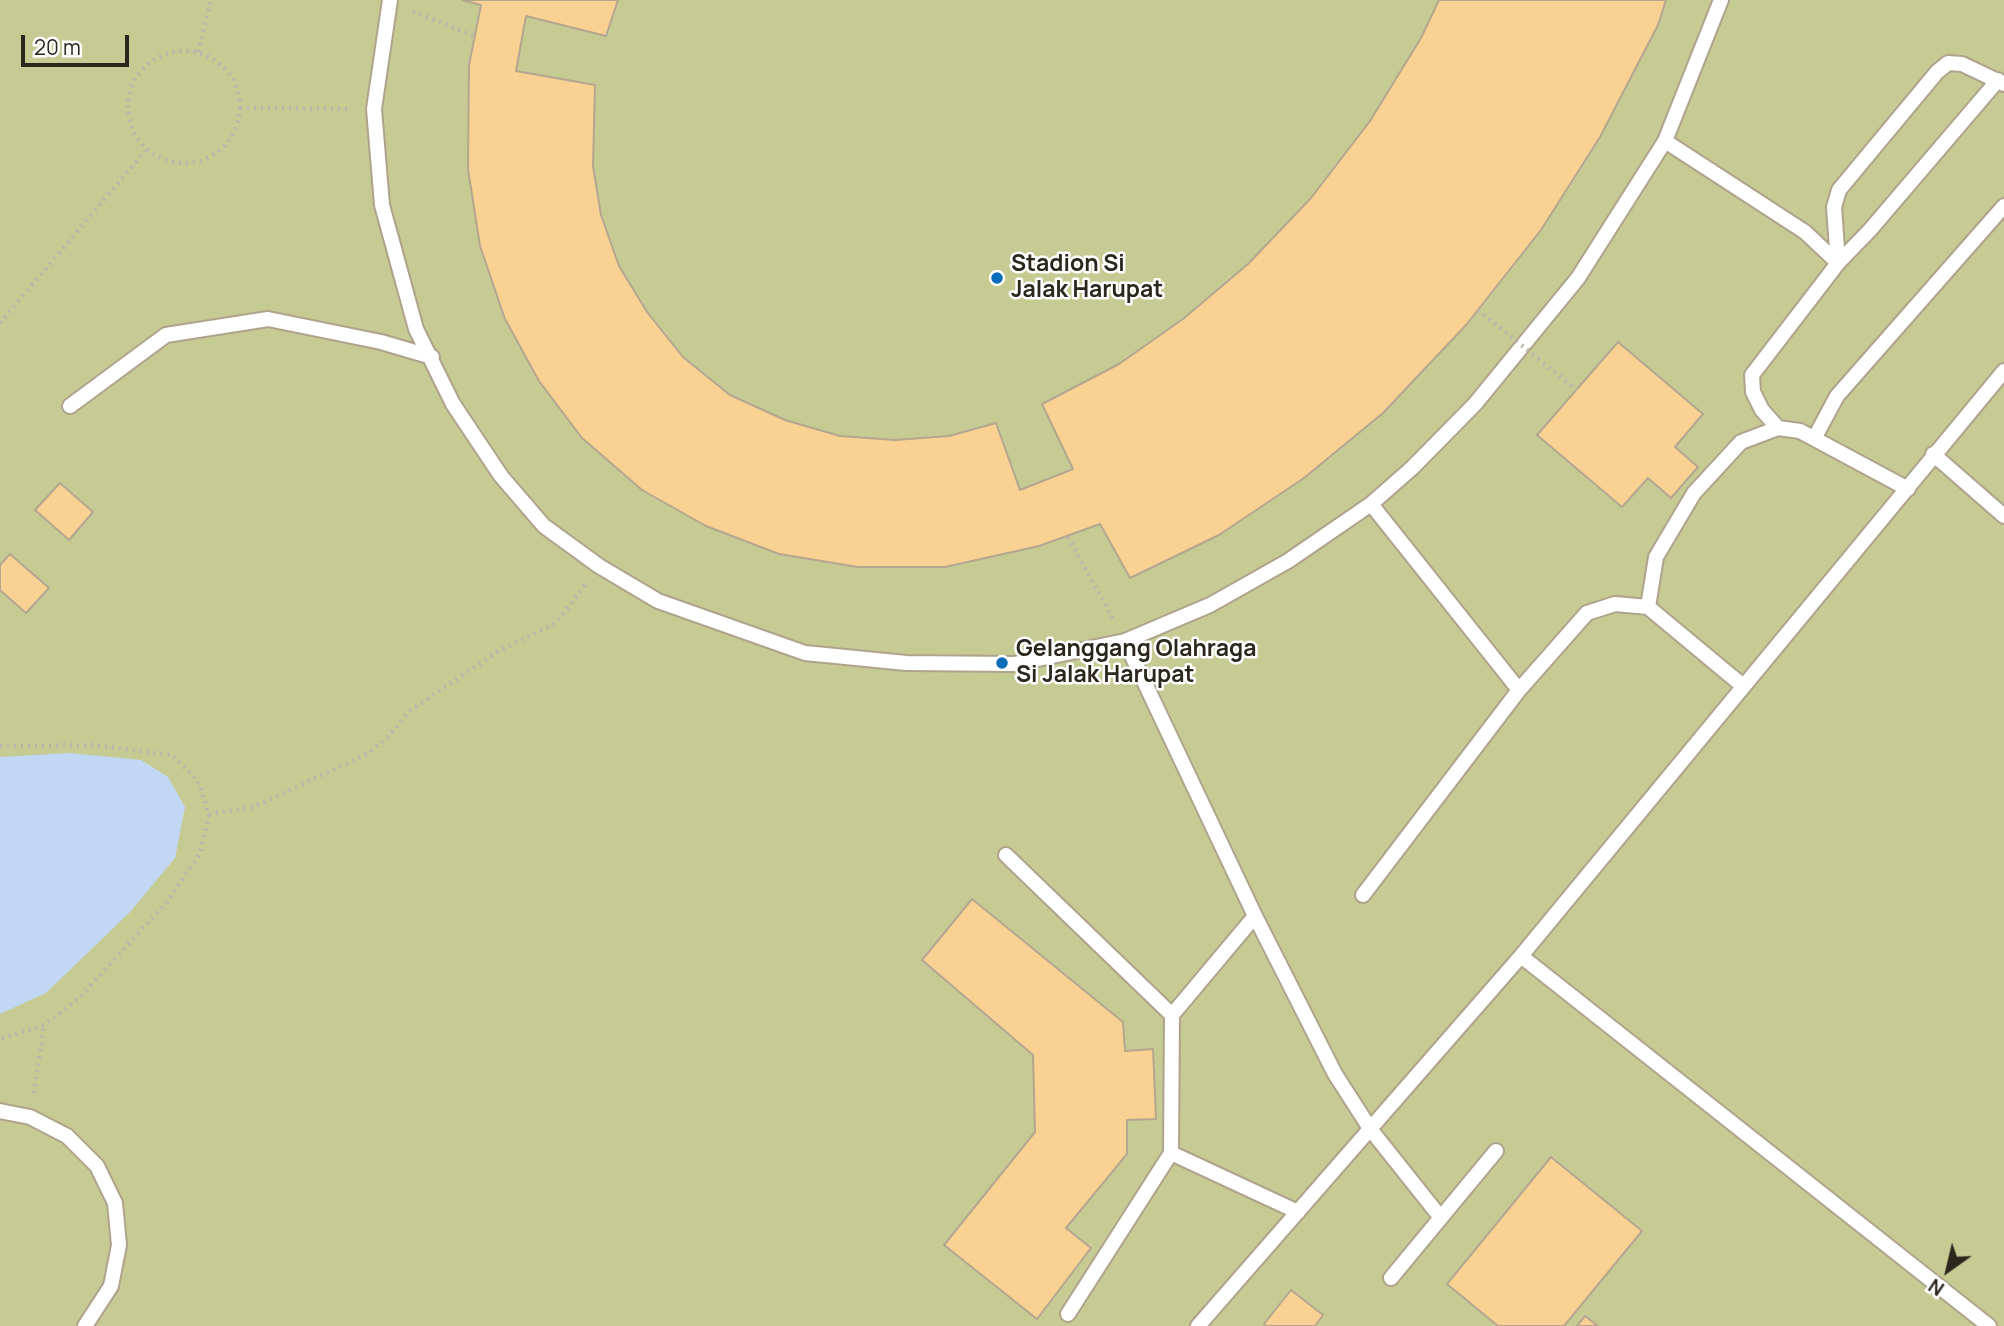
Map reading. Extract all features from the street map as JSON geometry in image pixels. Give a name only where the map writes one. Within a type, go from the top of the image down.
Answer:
[{"type":"lane","points":[[388,0],[374,109],[382,205],[416,329],[453,404],[501,476],[544,526],[598,566],[658,601],[806,653],[906,663],[1014,664],[1125,641],[1210,605],[1288,561],[1371,504],[1475,404],[1578,278],[1665,141],[1721,0]]},
{"type":"lane","points":[[1778,428],[1762,410],[1753,392],[1752,374],[1838,263],[2001,82],[1962,64],[1948,63],[1937,72],[1839,190],[1834,207],[1838,263]]},
{"type":"lane","points":[[1665,141],[1805,232],[1838,263]]},
{"type":"lane","points":[[1815,438],[1837,396],[2004,206]]},
{"type":"lane","points":[[70,406],[166,335],[268,319],[381,342],[432,357]]},
{"type":"lane","points":[[1199,1326],[1521,956],[2004,371]]},
{"type":"lane","points":[[1648,607],[1656,557],[1694,493],[1741,442],[1778,428],[1800,431],[1909,489]]},
{"type":"lane","points":[[1933,454],[2004,516]]},
{"type":"lane","points":[[1371,504],[1519,691]]},
{"type":"lane","points":[[1363,895],[1519,691],[1587,613],[1615,604],[1648,607],[1743,687]]},
{"type":"lane","points":[[1125,641],[1255,916],[1335,1074],[1371,1130],[1441,1218]]},
{"type":"lane","points":[[1006,855],[1172,1015]]},
{"type":"lane","points":[[1068,1314],[1171,1153],[1172,1015],[1255,916]]},
{"type":"lane","points":[[1521,956],[1989,1326]]},
{"type":"lane","points":[[0,1111],[30,1117],[67,1136],[97,1166],[115,1203],[119,1245],[111,1286],[90,1324]]},
{"type":"lane","points":[[1391,1278],[1496,1151]]},
{"type":"lane","points":[[1171,1153],[1298,1212]]},
{"type":"path","points":[[198,52],[211,0]]},
{"type":"path","points":[[388,0],[474,36]]},
{"type":"path","points":[[183,50],[198,52],[224,67],[236,86],[240,108],[237,126],[229,142],[215,154],[199,161],[180,163],[163,159],[147,149],[130,124],[129,94],[143,68],[162,56],[183,50]]},
{"type":"path","points":[[240,108],[374,109]]},
{"type":"path","points":[[0,323],[147,149]]},
{"type":"path","points":[[1478,310],[1577,390]]},
{"type":"path","points":[[1068,537],[1125,641]]},
{"type":"path","points":[[209,814],[253,807],[369,753],[390,735],[408,712],[497,652],[556,624],[598,566]]},
{"type":"path","points":[[0,746],[94,745],[172,755],[198,781],[209,814],[200,854],[166,903],[80,997],[44,1025],[0,1040]]},
{"type":"path","points":[[30,1117],[44,1025]]},
{"type":"green space","name":"Gelanggang Olahraga Si Jalak Harupat","points":[[0,0],[2004,0],[2004,1326],[0,1326]]},
{"type":"water","points":[[70,753],[141,760],[168,777],[185,807],[175,858],[130,912],[46,993],[0,1014],[0,757]]},
{"type":"building","points":[[462,0],[618,0],[606,36],[526,16],[516,71],[595,85],[593,166],[601,215],[619,266],[647,312],[683,357],[730,395],[785,420],[840,436],[895,440],[949,436],[996,423],[1020,490],[1073,469],[1042,404],[1119,364],[1183,319],[1248,264],[1311,198],[1370,121],[1421,38],[1439,0],[1666,0],[1658,25],[1600,137],[1541,230],[1466,325],[1383,413],[1304,478],[1219,535],[1130,578],[1100,524],[1039,546],[945,567],[858,567],[779,554],[706,526],[642,490],[582,438],[539,381],[505,319],[480,246],[468,169],[469,65],[481,5]]},
{"type":"building","points":[[1618,342],[1703,414],[1675,447],[1698,467],[1671,498],[1648,478],[1622,507],[1537,435]]},
{"type":"building","points":[[60,483],[93,512],[69,540],[35,510]]},
{"type":"building","points":[[10,554],[49,588],[26,613],[0,590],[0,565]]},
{"type":"building","points":[[972,899],[1123,1022],[1125,1051],[1153,1049],[1156,1119],[1127,1120],[1127,1154],[1066,1228],[1091,1248],[1037,1319],[944,1245],[1035,1132],[1033,1055],[922,960]]},
{"type":"building","points":[[1551,1157],[1642,1231],[1564,1326],[1498,1326],[1447,1284]]},
{"type":"building","points":[[1291,1290],[1323,1315],[1315,1326],[1266,1326],[1264,1324]]},
{"type":"building","points":[[1585,1316],[1598,1326],[1577,1326]]},
{"type":"place","name":"Stadion Si Jalak Harupat","points":[[997,278]]},
{"type":"place","name":"Gelanggang Olahraga Si Jalak Harupat","points":[[1002,663]]}]
